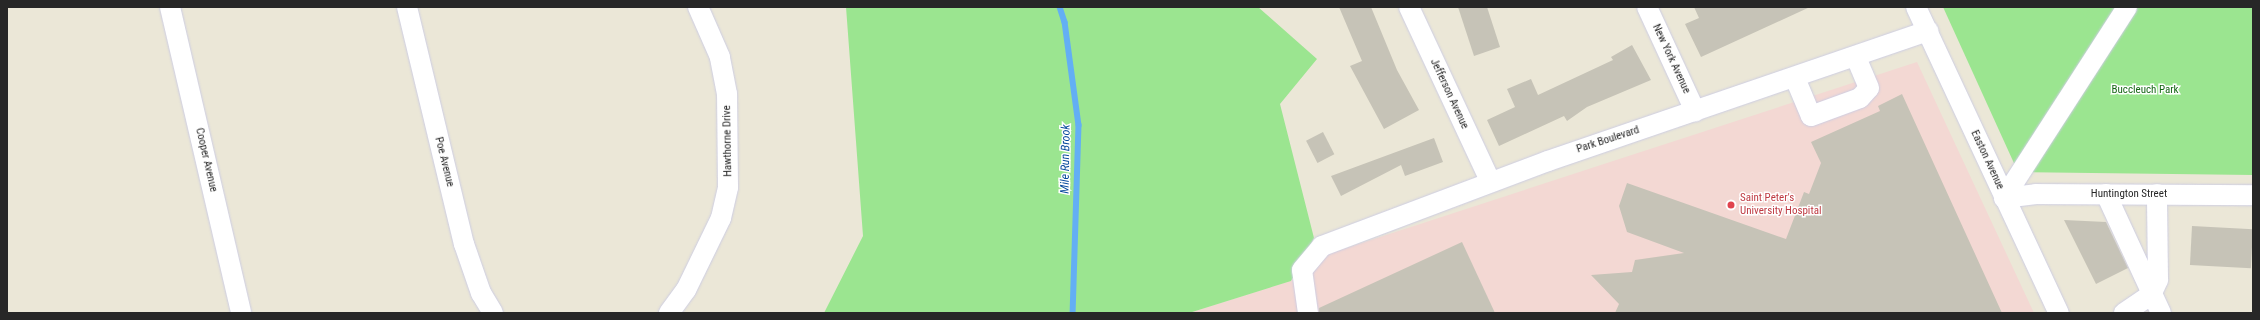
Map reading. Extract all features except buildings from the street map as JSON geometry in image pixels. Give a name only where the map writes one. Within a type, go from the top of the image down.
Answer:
[{"type":"street","name":"Cooper Avenue","points":[[170,7],[241,313]]},
{"type":"street","name":"Poe Avenue","points":[[407,7],[464,244],[481,293],[493,313]]},
{"type":"street","name":"Hawthorne Drive","points":[[669,313],[686,290],[721,218],[728,187],[727,94],[720,57],[698,7]]},
{"type":"street","name":"Jefferson Avenue","points":[[1409,7],[1490,181]]},
{"type":"street","name":"New York Avenue","points":[[1647,7],[1695,111]]},
{"type":"street","name":"Easton Avenue","points":[[1916,7],[2058,313]]},
{"type":"street","points":[[2004,198],[2127,7]]},
{"type":"street","name":"Park Boulevard","points":[[1308,313],[1302,270],[1322,246],[1490,181],[1856,58],[1928,31]]},
{"type":"street","points":[[1795,78],[1811,116],[1860,98],[1869,88],[1856,58]]},
{"type":"street","points":[[2106,194],[2151,295],[2161,313]]},
{"type":"street","name":"Huntington Street","points":[[2004,198],[2106,194],[2253,195]]},
{"type":"street","points":[[2124,313],[2151,295],[2158,280],[2157,194]]},
{"type":"shaded area","name":"Saint Peter's University Hospital","points":[[1917,62],[2034,313],[1189,313],[1291,281],[1325,255]]},
{"type":"green space","points":[[846,7],[1258,7],[1317,59],[1280,104],[1314,238],[1291,281],[1189,313],[824,313],[863,236]]},
{"type":"green space","name":"Buccleuch Park","points":[[1943,7],[2253,7],[2253,175],[2018,172]]},
{"type":"waterway","name":"Mile Run Brook","points":[[1060,7],[1065,22],[1079,125],[1073,313]]},
{"type":"place","name":"Saint Peter's University Hospital","points":[[1731,205]]}]
